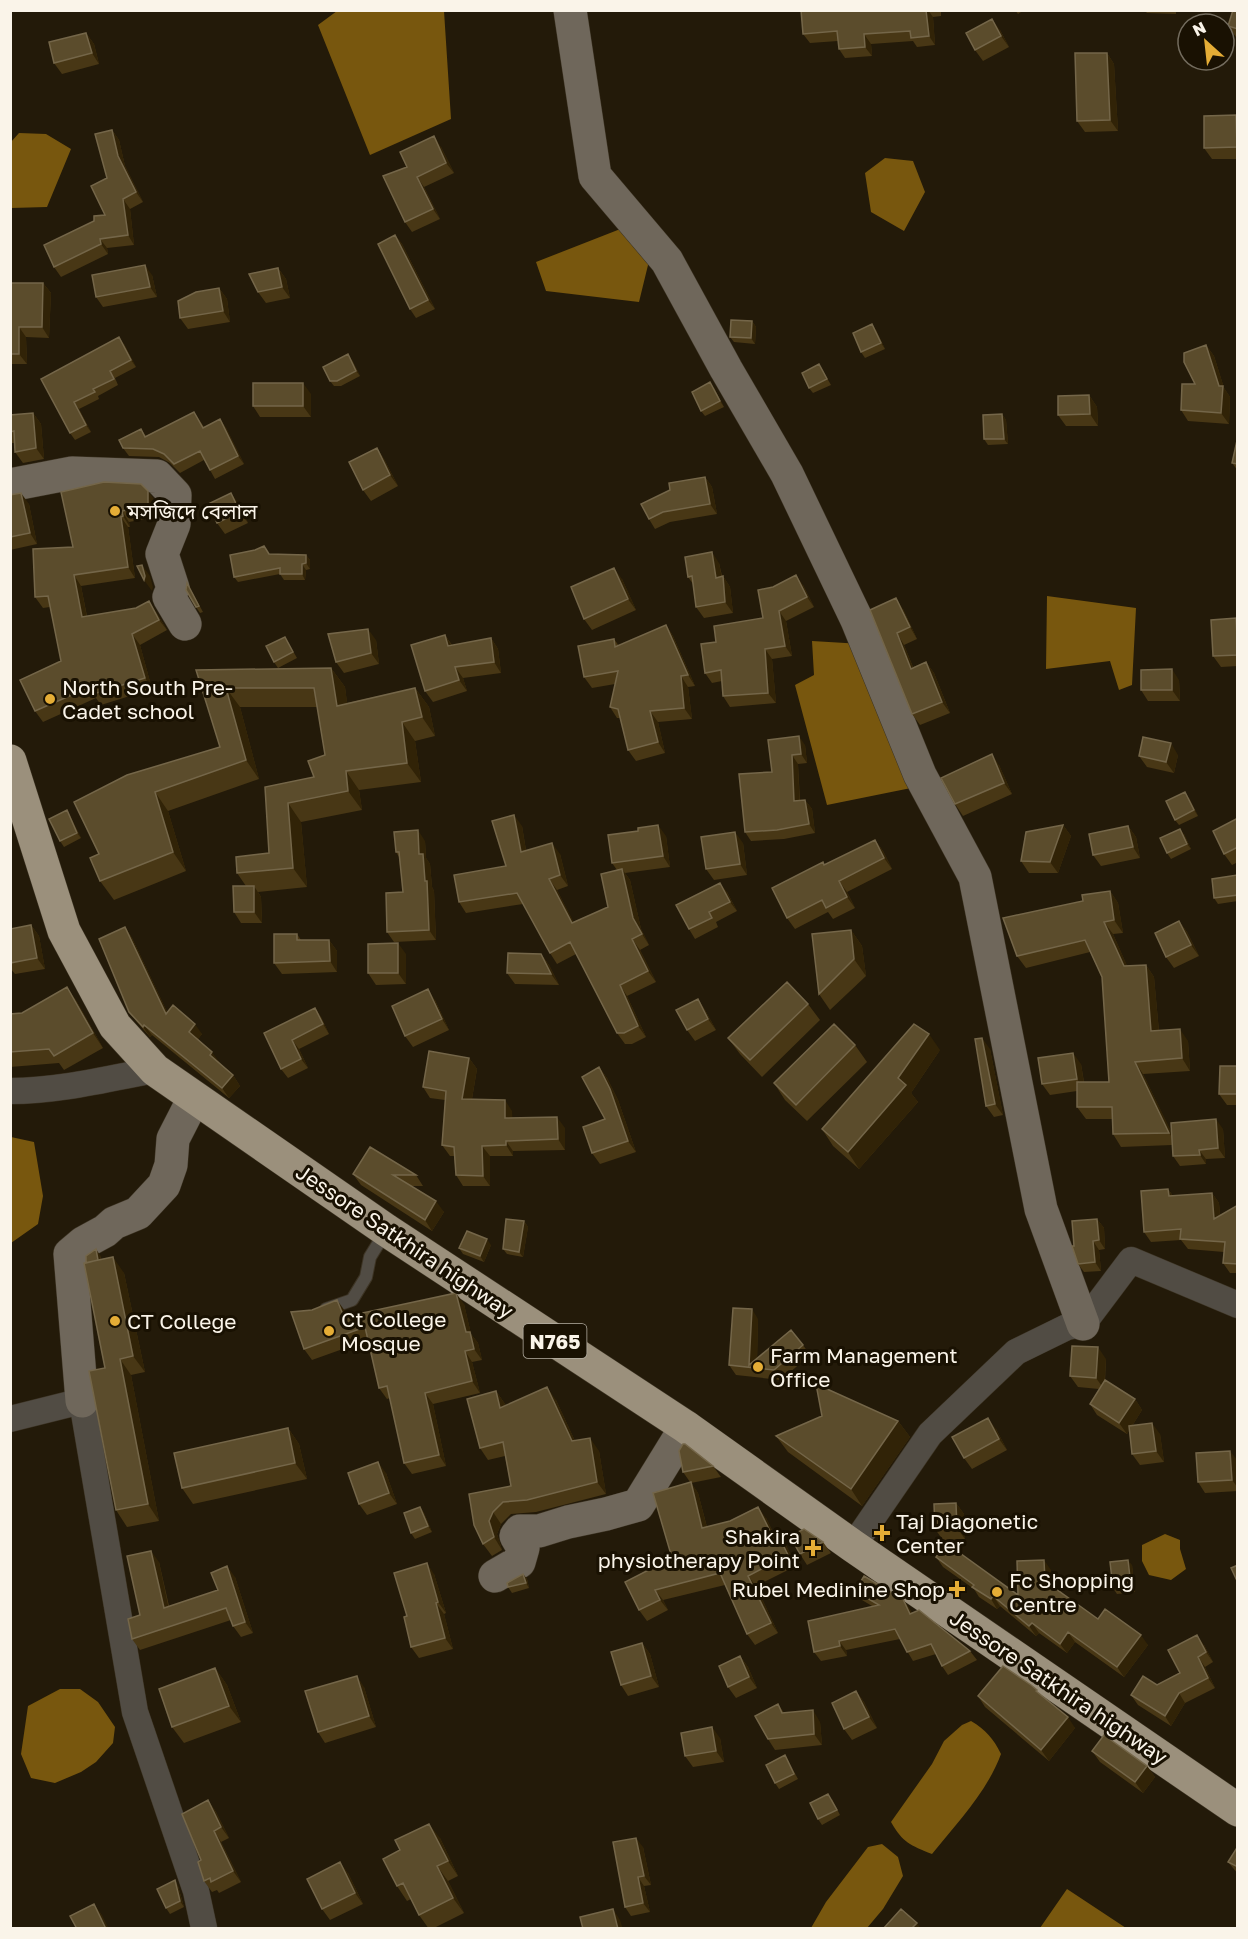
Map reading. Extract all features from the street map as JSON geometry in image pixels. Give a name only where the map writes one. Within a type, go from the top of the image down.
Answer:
[{"type":"highway","name":"Jessore Satkhira highway","points":[[10,761],[64,931],[115,1026],[155,1070],[386,1230],[686,1427],[853,1546],[1238,1810]]},
{"type":"street","points":[[570,10],[595,176],[667,261],[787,474],[858,620],[920,775],[975,877],[1041,1209],[1083,1324]]},
{"type":"street","points":[[10,484],[72,473],[157,476],[175,495],[174,524],[162,554],[173,588],[169,597],[185,624]]},
{"type":"street","points":[[10,1091],[30,1091],[84,1084],[155,1070]]},
{"type":"street","points":[[194,1098],[173,1139],[171,1165],[164,1185],[138,1213],[114,1222],[105,1231],[83,1243],[70,1254],[82,1401],[135,1712],[196,1891],[204,1929]]},
{"type":"street","points":[[853,1546],[930,1434],[1016,1352],[1067,1327],[1083,1324],[1131,1260],[1238,1305]]},
{"type":"street","points":[[10,1419],[82,1401]]},
{"type":"street","points":[[495,1576],[519,1562],[523,1548],[516,1536],[520,1531],[539,1531],[638,1505],[686,1427]]},
{"type":"lane","points":[[317,1313],[352,1300],[366,1277],[370,1257],[386,1230]]},
{"type":"shaded area","points":[[337,11],[444,11],[451,119],[370,155],[318,25]]},
{"type":"shaded area","points":[[19,133],[46,134],[71,149],[47,207],[11,208],[11,142]]},
{"type":"shaded area","points":[[885,158],[913,161],[925,192],[904,231],[871,212],[865,173]]},
{"type":"shaded area","points":[[628,226],[649,261],[639,302],[546,291],[536,262]]},
{"type":"shaded area","points":[[1047,596],[1136,608],[1132,685],[1119,690],[1110,661],[1046,669]]},
{"type":"shaded area","points":[[812,641],[862,644],[916,787],[827,805],[795,685],[814,675]]},
{"type":"shaded area","points":[[11,1137],[34,1142],[43,1196],[38,1224],[11,1243]]},
{"type":"shaded area","points":[[1165,1534],[1180,1540],[1180,1549],[1186,1569],[1171,1580],[1149,1575],[1142,1561],[1142,1545]]},
{"type":"shaded area","points":[[60,1689],[80,1689],[98,1702],[115,1727],[113,1743],[96,1762],[81,1772],[55,1783],[31,1778],[21,1754],[28,1706]]},
{"type":"shaded area","points":[[971,1721],[989,1735],[1001,1754],[980,1794],[932,1854],[899,1835],[891,1822],[932,1764],[944,1741],[962,1725]]},
{"type":"shaded area","points":[[882,1844],[898,1857],[903,1876],[883,1909],[867,1928],[811,1928],[826,1902],[868,1847]]},
{"type":"shaded area","points":[[1067,1889],[1126,1928],[1040,1928]]},
{"type":"building","points":[[801,10],[926,10],[929,36],[911,38],[910,31],[864,34],[865,47],[839,49],[837,31],[803,34]]},
{"type":"building","points":[[1238,10],[1238,29],[1236,28],[1236,12],[1232,12]]},
{"type":"building","points":[[992,19],[1001,36],[975,50],[966,33]]},
{"type":"building","points":[[86,33],[92,53],[54,63],[49,42]]},
{"type":"building","points":[[1075,53],[1107,53],[1110,120],[1077,121]]},
{"type":"building","points":[[1236,115],[1237,147],[1204,148],[1204,116]]},
{"type":"building","points":[[112,130],[118,156],[136,192],[123,199],[128,235],[100,239],[101,244],[54,267],[44,245],[94,221],[94,216],[105,215],[91,186],[107,178],[95,134]]},
{"type":"building","points":[[434,136],[446,163],[417,177],[433,209],[405,222],[383,176],[407,167],[400,152]]},
{"type":"building","points":[[395,235],[428,300],[410,309],[378,244]]},
{"type":"building","points":[[145,265],[150,287],[96,297],[92,275]]},
{"type":"building","points":[[278,268],[282,287],[258,292],[249,274]]},
{"type":"building","points":[[10,283],[43,283],[42,327],[19,327],[19,354],[10,354]]},
{"type":"building","points":[[219,288],[223,311],[180,318],[178,301],[196,292]]},
{"type":"building","points":[[731,320],[752,321],[751,338],[730,337]]},
{"type":"building","points":[[872,324],[881,343],[861,352],[853,333]]},
{"type":"building","points":[[119,337],[131,360],[110,371],[114,379],[74,402],[86,425],[70,433],[41,379]]},
{"type":"building","points":[[1206,345],[1219,386],[1223,386],[1221,413],[1181,410],[1182,384],[1195,384],[1184,362],[1184,353]]},
{"type":"building","points":[[348,354],[356,371],[337,381],[330,381],[323,367]]},
{"type":"building","points":[[819,364],[827,379],[809,388],[802,373]]},
{"type":"building","points":[[710,382],[720,401],[701,411],[692,392]]},
{"type":"building","points":[[253,383],[303,383],[303,406],[253,406]]},
{"type":"building","points":[[1089,395],[1090,414],[1058,415],[1058,396]]},
{"type":"building","points":[[194,412],[203,428],[220,419],[238,456],[210,470],[200,451],[174,464],[164,454],[153,449],[123,448],[119,440],[141,429],[145,437]]},
{"type":"building","points":[[33,413],[36,448],[15,452],[14,431],[10,432],[10,415]]},
{"type":"building","points":[[1002,414],[1004,439],[984,439],[983,415]]},
{"type":"building","points":[[1238,436],[1238,464],[1232,463]]},
{"type":"building","points":[[377,448],[390,475],[363,490],[349,462]]},
{"type":"building","points":[[705,477],[710,504],[663,512],[649,519],[641,504],[670,490],[669,483]]},
{"type":"building","points":[[104,482],[141,484],[148,491],[148,506],[122,511],[128,567],[74,575],[82,617],[136,608],[149,601],[159,620],[132,634],[145,678],[93,694],[90,687],[35,711],[20,680],[61,661],[48,596],[35,597],[33,549],[73,547],[61,492]]},
{"type":"building","points":[[21,493],[30,533],[10,537],[10,495]]},
{"type":"building","points":[[231,493],[240,512],[217,523],[208,504]]},
{"type":"building","points":[[264,546],[269,554],[306,555],[306,563],[302,564],[302,574],[280,574],[280,568],[234,577],[230,555]]},
{"type":"building","points":[[712,552],[716,578],[723,576],[725,602],[696,607],[692,576],[688,577],[685,557]]},
{"type":"building","points":[[142,565],[145,576],[144,580],[137,566]]},
{"type":"building","points":[[614,568],[628,599],[584,619],[571,587]]},
{"type":"building","points":[[796,575],[807,597],[779,611],[785,646],[765,649],[768,693],[723,696],[721,670],[705,673],[701,644],[716,642],[714,626],[763,618],[758,590],[773,587]]},
{"type":"building","points":[[187,583],[199,606],[196,607],[186,590]]},
{"type":"building","points":[[896,598],[910,627],[897,633],[911,669],[926,662],[942,702],[912,714],[870,610]]},
{"type":"building","points":[[1236,618],[1238,655],[1213,656],[1211,620]]},
{"type":"building","points":[[666,625],[688,675],[681,676],[684,708],[650,711],[658,742],[628,750],[618,709],[610,707],[618,671],[584,677],[578,646],[614,639],[615,647]]},
{"type":"building","points":[[368,629],[371,653],[336,662],[328,634]]},
{"type":"building","points":[[445,635],[448,646],[491,638],[494,662],[455,667],[459,680],[425,691],[411,645]]},
{"type":"building","points":[[285,637],[293,652],[274,662],[266,646]]},
{"type":"building","points":[[331,668],[337,706],[415,688],[422,717],[402,722],[407,763],[346,771],[348,791],[288,803],[293,868],[237,873],[236,857],[269,853],[265,787],[314,777],[308,761],[325,755],[314,688],[226,688],[246,760],[155,792],[173,852],[100,881],[90,858],[99,854],[74,802],[127,775],[220,747],[196,670]]},
{"type":"building","points":[[1172,669],[1172,690],[1141,690],[1141,670]]},
{"type":"building","points":[[799,736],[801,754],[792,755],[794,801],[805,800],[809,824],[777,830],[745,832],[739,774],[772,772],[768,740]]},
{"type":"building","points":[[1143,737],[1171,743],[1166,762],[1139,756]]},
{"type":"building","points":[[992,754],[1004,783],[955,804],[941,778]]},
{"type":"building","points":[[1185,792],[1194,810],[1175,820],[1166,801]]},
{"type":"building","points":[[67,810],[77,833],[60,841],[49,819]]},
{"type":"building","points":[[514,815],[521,852],[552,843],[560,875],[549,879],[572,923],[608,907],[601,874],[622,869],[633,918],[642,934],[632,939],[648,971],[620,985],[638,1026],[624,1033],[617,1033],[570,942],[550,953],[517,893],[459,902],[454,875],[506,866],[492,821]]},
{"type":"building","points":[[1238,818],[1238,847],[1224,854],[1213,831]]},
{"type":"building","points":[[658,825],[663,856],[612,863],[608,835],[638,831],[638,828]]},
{"type":"building","points":[[1063,825],[1050,862],[1021,861],[1026,832]]},
{"type":"building","points":[[1128,826],[1133,847],[1093,855],[1089,834]]},
{"type":"building","points":[[1180,829],[1187,844],[1167,853],[1160,838]]},
{"type":"building","points":[[418,830],[419,854],[423,854],[425,881],[427,881],[429,930],[387,932],[386,893],[403,892],[399,852],[396,852],[394,832]]},
{"type":"building","points":[[735,832],[740,864],[706,869],[701,837]]},
{"type":"building","points":[[875,840],[884,858],[839,881],[847,897],[826,908],[822,900],[787,918],[772,888],[823,862],[824,865]]},
{"type":"building","points":[[1237,875],[1238,895],[1214,898],[1212,879]]},
{"type":"building","points":[[720,883],[730,902],[709,912],[712,918],[689,929],[676,905]]},
{"type":"building","points":[[233,886],[254,886],[254,912],[234,912]]},
{"type":"building","points":[[1110,891],[1114,920],[1104,922],[1124,966],[1146,965],[1151,1031],[1180,1029],[1182,1058],[1135,1062],[1169,1133],[1113,1134],[1112,1107],[1077,1107],[1077,1082],[1109,1082],[1102,977],[1085,940],[1017,956],[1003,918],[1083,901],[1082,895]]},
{"type":"building","points":[[1179,921],[1191,945],[1166,957],[1155,933]]},
{"type":"building","points":[[31,925],[37,958],[10,963],[10,929]]},
{"type":"building","points":[[125,927],[166,1014],[173,1005],[195,1024],[189,1032],[233,1075],[222,1088],[144,1025],[143,1027],[129,1012],[99,939]]},
{"type":"building","points":[[851,930],[854,959],[819,994],[812,934]]},
{"type":"building","points":[[274,934],[297,934],[297,940],[329,940],[330,961],[274,963]]},
{"type":"building","points":[[398,943],[398,973],[368,973],[368,944]]},
{"type":"building","points":[[508,953],[541,954],[551,974],[507,973]]},
{"type":"building","points":[[787,982],[808,1004],[750,1060],[728,1038]]},
{"type":"building","points":[[67,987],[93,1033],[54,1056],[49,1049],[10,1052],[10,1014],[22,1013]]},
{"type":"building","points":[[428,989],[442,1019],[405,1036],[392,1006]]},
{"type":"building","points":[[698,999],[708,1019],[687,1030],[676,1010]]},
{"type":"building","points":[[315,1008],[323,1024],[292,1040],[301,1059],[281,1069],[264,1033]]},
{"type":"building","points":[[834,1024],[855,1045],[796,1105],[774,1083]]},
{"type":"building","points":[[914,1024],[929,1034],[898,1078],[906,1085],[848,1152],[822,1129]]},
{"type":"building","points":[[982,1038],[995,1104],[986,1106],[975,1039]]},
{"type":"building","points":[[429,1051],[469,1058],[462,1099],[505,1100],[505,1118],[557,1117],[558,1139],[506,1141],[506,1145],[482,1146],[483,1176],[456,1175],[454,1147],[442,1145],[446,1091],[423,1087]]},
{"type":"building","points":[[1073,1053],[1077,1079],[1042,1084],[1038,1058]]},
{"type":"building","points":[[1220,1066],[1238,1066],[1238,1094],[1219,1094]]},
{"type":"building","points":[[599,1067],[610,1089],[628,1141],[592,1153],[583,1127],[605,1119],[582,1077]]},
{"type":"building","points":[[1216,1119],[1218,1148],[1199,1150],[1200,1155],[1173,1156],[1171,1123]]},
{"type":"building","points":[[370,1147],[416,1175],[393,1175],[436,1201],[425,1220],[353,1174]]},
{"type":"building","points":[[1168,1189],[1169,1196],[1212,1193],[1214,1219],[1238,1205],[1238,1264],[1223,1263],[1225,1242],[1180,1239],[1181,1229],[1144,1232],[1141,1191]]},
{"type":"building","points":[[506,1219],[524,1221],[519,1252],[503,1249]]},
{"type":"building","points":[[1097,1219],[1099,1240],[1093,1241],[1095,1262],[1078,1264],[1072,1246],[1074,1246],[1072,1221]]},
{"type":"building","points":[[467,1231],[487,1239],[480,1256],[459,1248]]},
{"type":"building","points":[[96,1249],[98,1260],[86,1263],[86,1256]]},
{"type":"building","points":[[113,1257],[133,1356],[120,1359],[148,1504],[116,1510],[89,1371],[105,1368],[84,1263]]},
{"type":"building","points":[[456,1293],[466,1332],[470,1332],[474,1349],[465,1351],[472,1381],[425,1393],[439,1455],[404,1463],[387,1386],[379,1388],[365,1327],[304,1349],[291,1312],[312,1310],[337,1300],[344,1317]]},
{"type":"building","points":[[733,1308],[752,1309],[749,1365],[791,1330],[803,1345],[774,1370],[729,1365]]},
{"type":"building","points":[[1072,1346],[1098,1347],[1096,1378],[1070,1376]]},
{"type":"building","points":[[1105,1380],[1135,1399],[1119,1423],[1090,1404]]},
{"type":"building","points":[[816,1384],[898,1421],[851,1489],[776,1436],[822,1416]]},
{"type":"building","points":[[547,1387],[572,1441],[590,1438],[597,1482],[527,1500],[503,1502],[493,1512],[489,1521],[494,1537],[483,1544],[474,1525],[469,1494],[511,1486],[503,1442],[480,1448],[467,1399],[496,1391],[500,1408]]},
{"type":"building","points":[[988,1418],[999,1439],[964,1458],[952,1437]]},
{"type":"building","points":[[1152,1423],[1156,1451],[1132,1454],[1129,1426]]},
{"type":"building","points":[[288,1428],[295,1463],[182,1488],[174,1453]]},
{"type":"building","points":[[683,1444],[713,1466],[683,1472],[679,1451]]},
{"type":"building","points":[[1230,1451],[1232,1480],[1198,1482],[1196,1453]]},
{"type":"building","points":[[378,1462],[389,1493],[359,1504],[348,1473]]},
{"type":"building","points":[[691,1482],[702,1528],[730,1521],[758,1507],[773,1537],[778,1535],[788,1555],[748,1576],[771,1623],[747,1634],[720,1573],[655,1590],[660,1600],[639,1610],[625,1582],[672,1558],[653,1493]]},
{"type":"building","points":[[956,1503],[957,1528],[935,1529],[934,1504]]},
{"type":"building","points":[[420,1507],[428,1526],[411,1533],[404,1513]]},
{"type":"building","points":[[804,1529],[823,1542],[800,1554],[790,1536]]},
{"type":"building","points":[[946,1543],[1018,1595],[1017,1561],[1044,1560],[1045,1581],[1098,1619],[1105,1609],[1141,1635],[1117,1667],[1068,1632],[1060,1644],[1032,1623],[1029,1626],[993,1596],[991,1599],[972,1587],[974,1585],[936,1557]]},
{"type":"building","points":[[151,1551],[164,1608],[218,1590],[211,1573],[227,1566],[245,1622],[233,1626],[226,1608],[132,1639],[128,1619],[140,1615],[127,1556]]},
{"type":"building","points":[[1128,1560],[1131,1586],[1113,1588],[1110,1562]]},
{"type":"building","points":[[427,1563],[445,1638],[411,1647],[404,1617],[407,1616],[394,1573]]},
{"type":"building","points":[[1238,1565],[1238,1583],[1231,1568]]},
{"type":"building","points":[[523,1574],[526,1583],[508,1587],[507,1583]]},
{"type":"building","points":[[864,1576],[903,1599],[910,1614],[919,1610],[970,1651],[942,1666],[931,1644],[907,1652],[895,1629],[839,1641],[840,1646],[814,1652],[808,1621],[879,1605],[855,1591]]},
{"type":"building","points":[[1197,1635],[1206,1652],[1198,1657],[1208,1678],[1179,1693],[1165,1716],[1131,1695],[1143,1676],[1157,1685],[1180,1673],[1168,1650]]},
{"type":"building","points":[[642,1643],[651,1676],[621,1685],[611,1652]]},
{"type":"building","points":[[740,1656],[749,1677],[728,1687],[719,1666]]},
{"type":"building","points":[[1003,1666],[1031,1685],[1068,1717],[1041,1750],[978,1696]]},
{"type":"building","points":[[215,1668],[229,1706],[172,1727],[159,1689]]},
{"type":"building","points":[[357,1676],[369,1716],[318,1732],[305,1691]]},
{"type":"building","points":[[856,1691],[869,1717],[844,1729],[832,1703]]},
{"type":"building","points":[[778,1704],[782,1713],[813,1710],[814,1734],[768,1739],[755,1716]]},
{"type":"building","points":[[712,1727],[716,1751],[685,1756],[681,1733]]},
{"type":"building","points":[[1104,1735],[1147,1766],[1135,1782],[1092,1751]]},
{"type":"building","points":[[785,1755],[794,1774],[775,1783],[766,1765]]},
{"type":"building","points":[[828,1794],[837,1810],[818,1819],[810,1803]]},
{"type":"building","points":[[208,1800],[221,1827],[214,1831],[233,1871],[211,1882],[210,1878],[204,1881],[198,1862],[201,1860],[182,1814]]},
{"type":"building","points":[[429,1824],[448,1861],[437,1866],[453,1898],[419,1915],[403,1883],[397,1886],[383,1859],[400,1850],[395,1840]]},
{"type":"building","points":[[636,1838],[644,1876],[638,1877],[643,1903],[625,1907],[613,1842]]},
{"type":"building","points":[[1238,1846],[1238,1867],[1228,1862]]},
{"type":"building","points":[[340,1862],[355,1893],[322,1909],[307,1879]]},
{"type":"building","points":[[175,1880],[180,1901],[166,1908],[157,1889]]},
{"type":"building","points":[[94,1904],[106,1929],[77,1929],[70,1916]]},
{"type":"building","points":[[613,1909],[618,1929],[583,1929],[580,1917]]},
{"type":"building","points":[[901,1909],[917,1923],[911,1929],[883,1929]]},
{"type":"place","name":"মসজিদে বেলাল","points":[[115,511]]},
{"type":"place","name":"North South Pre- Cadet school","points":[[50,699]]},
{"type":"place","name":"CT College","points":[[115,1321]]},
{"type":"place","name":"Ct College Mosque","points":[[329,1331]]},
{"type":"place","name":"Farm Management Office","points":[[758,1367]]},
{"type":"place","name":"Taj Diagonetic Center","points":[[882,1533]]},
{"type":"place","name":"Shakira physiotherapy Point","points":[[813,1548]]},
{"type":"place","name":"Rubel Medinine Shop","points":[[957,1589]]},
{"type":"place","name":"Fc Shopping Centre","points":[[997,1592]]}]
